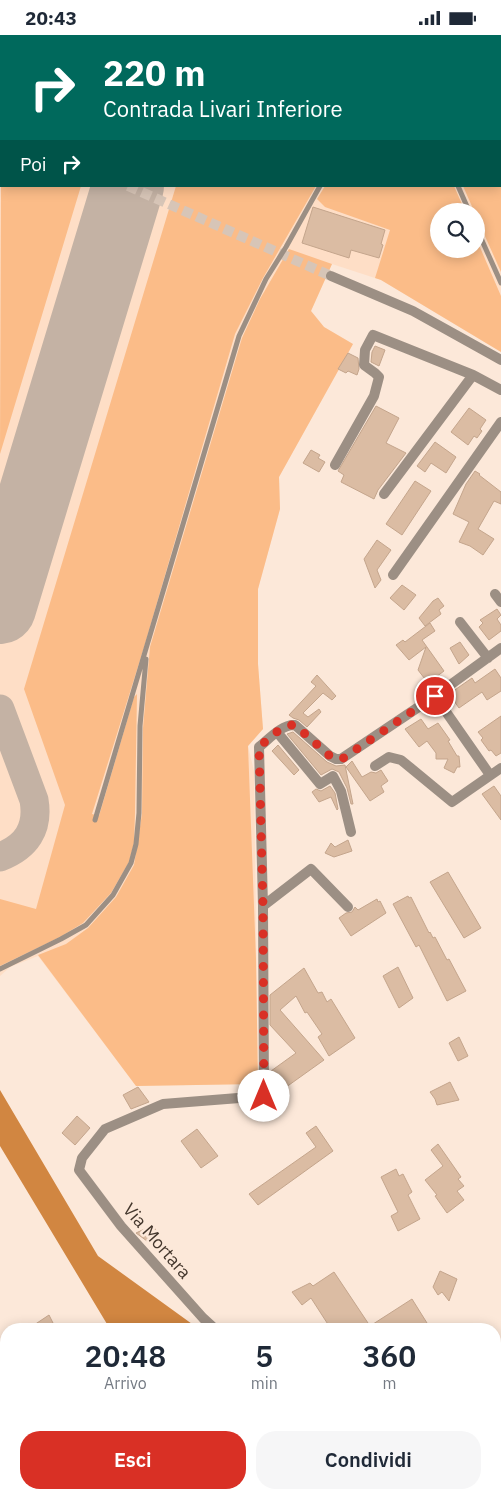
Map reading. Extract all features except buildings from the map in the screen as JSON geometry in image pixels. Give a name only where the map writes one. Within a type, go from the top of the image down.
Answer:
[{"type":"street","points":[[331,275],[413,311],[501,360]]},
{"type":"street","points":[[335,465],[374,396],[379,377],[364,365],[365,350],[373,335],[473,375],[501,390]]},
{"type":"street","points":[[384,493],[473,375]]},
{"type":"street","points":[[393,575],[501,422]]},
{"type":"street","points":[[460,623],[488,658]]},
{"type":"street","points":[[263,906],[259,747],[290,724],[295,725],[330,756],[342,759],[435,696],[501,648]]},
{"type":"street","points":[[435,696],[490,775]]},
{"type":"street","points":[[277,732],[320,784],[334,776],[351,832]]},
{"type":"street","points":[[375,766],[390,757],[401,760],[452,801],[501,768]]},
{"type":"street","points":[[263,906],[311,869],[348,907]]},
{"type":"street","name":"Via Mortara","points":[[208,1323],[120,1226],[79,1170],[82,1158],[105,1129],[163,1104],[264,1096],[263,906]]},
{"type":"lane","points":[[96,820],[239,336],[266,279],[319,187]]},
{"type":"lane","points":[[458,187],[465,203]]},
{"type":"lane","points":[[485,247],[501,283]]},
{"type":"lane","points":[[0,969],[62,939],[86,925],[113,895],[131,863],[136,844],[139,813],[140,726],[148,646]]},
{"type":"shaded area","points":[[0,187],[501,187],[501,352],[381,280],[332,264],[311,311],[324,327],[353,344],[279,477],[280,509],[258,589],[258,664],[263,729],[248,746],[254,771],[258,1084],[136,1086],[38,956],[10,967],[0,976]]},
{"type":"shaded area","points":[[1,187],[81,187],[0,454]]},
{"type":"shaded area","points":[[176,187],[315,187],[263,278],[235,334],[145,644],[92,814],[99,816],[134,697],[137,694],[134,843],[129,862],[111,893],[83,923],[60,937],[0,966],[0,899],[36,909],[65,805],[24,689]]},
{"type":"shaded area","points":[[324,187],[454,187],[461,203],[430,203],[430,258],[485,258],[501,296],[501,352],[375,278],[390,230],[325,207],[317,199]]},
{"type":"shaded area","points":[[463,187],[501,187],[501,272],[485,236],[485,203],[470,203]]},
{"type":"shaded area","points":[[289,249],[332,264],[311,311],[324,327],[353,344],[279,477],[280,509],[258,589],[258,664],[263,729],[248,746],[256,959],[258,1084],[136,1086],[38,955],[66,944],[88,928],[116,897],[134,865],[142,814],[143,728],[150,647],[242,338],[260,299]]},
{"type":"shaded area","points":[[0,1090],[98,1256],[191,1323],[106,1323],[0,1146]]},
{"type":"taxiway","points":[[0,709],[34,800],[35,810],[29,836],[17,848],[0,857]]},
{"type":"runway","points":[[0,608],[128,187]]},
{"type":"tunnel","points":[[130,187],[331,276]]},
{"type":"route","points":[[264,1096],[263,906],[259,747],[290,724],[295,725],[330,756],[342,759],[435,696]]}]
